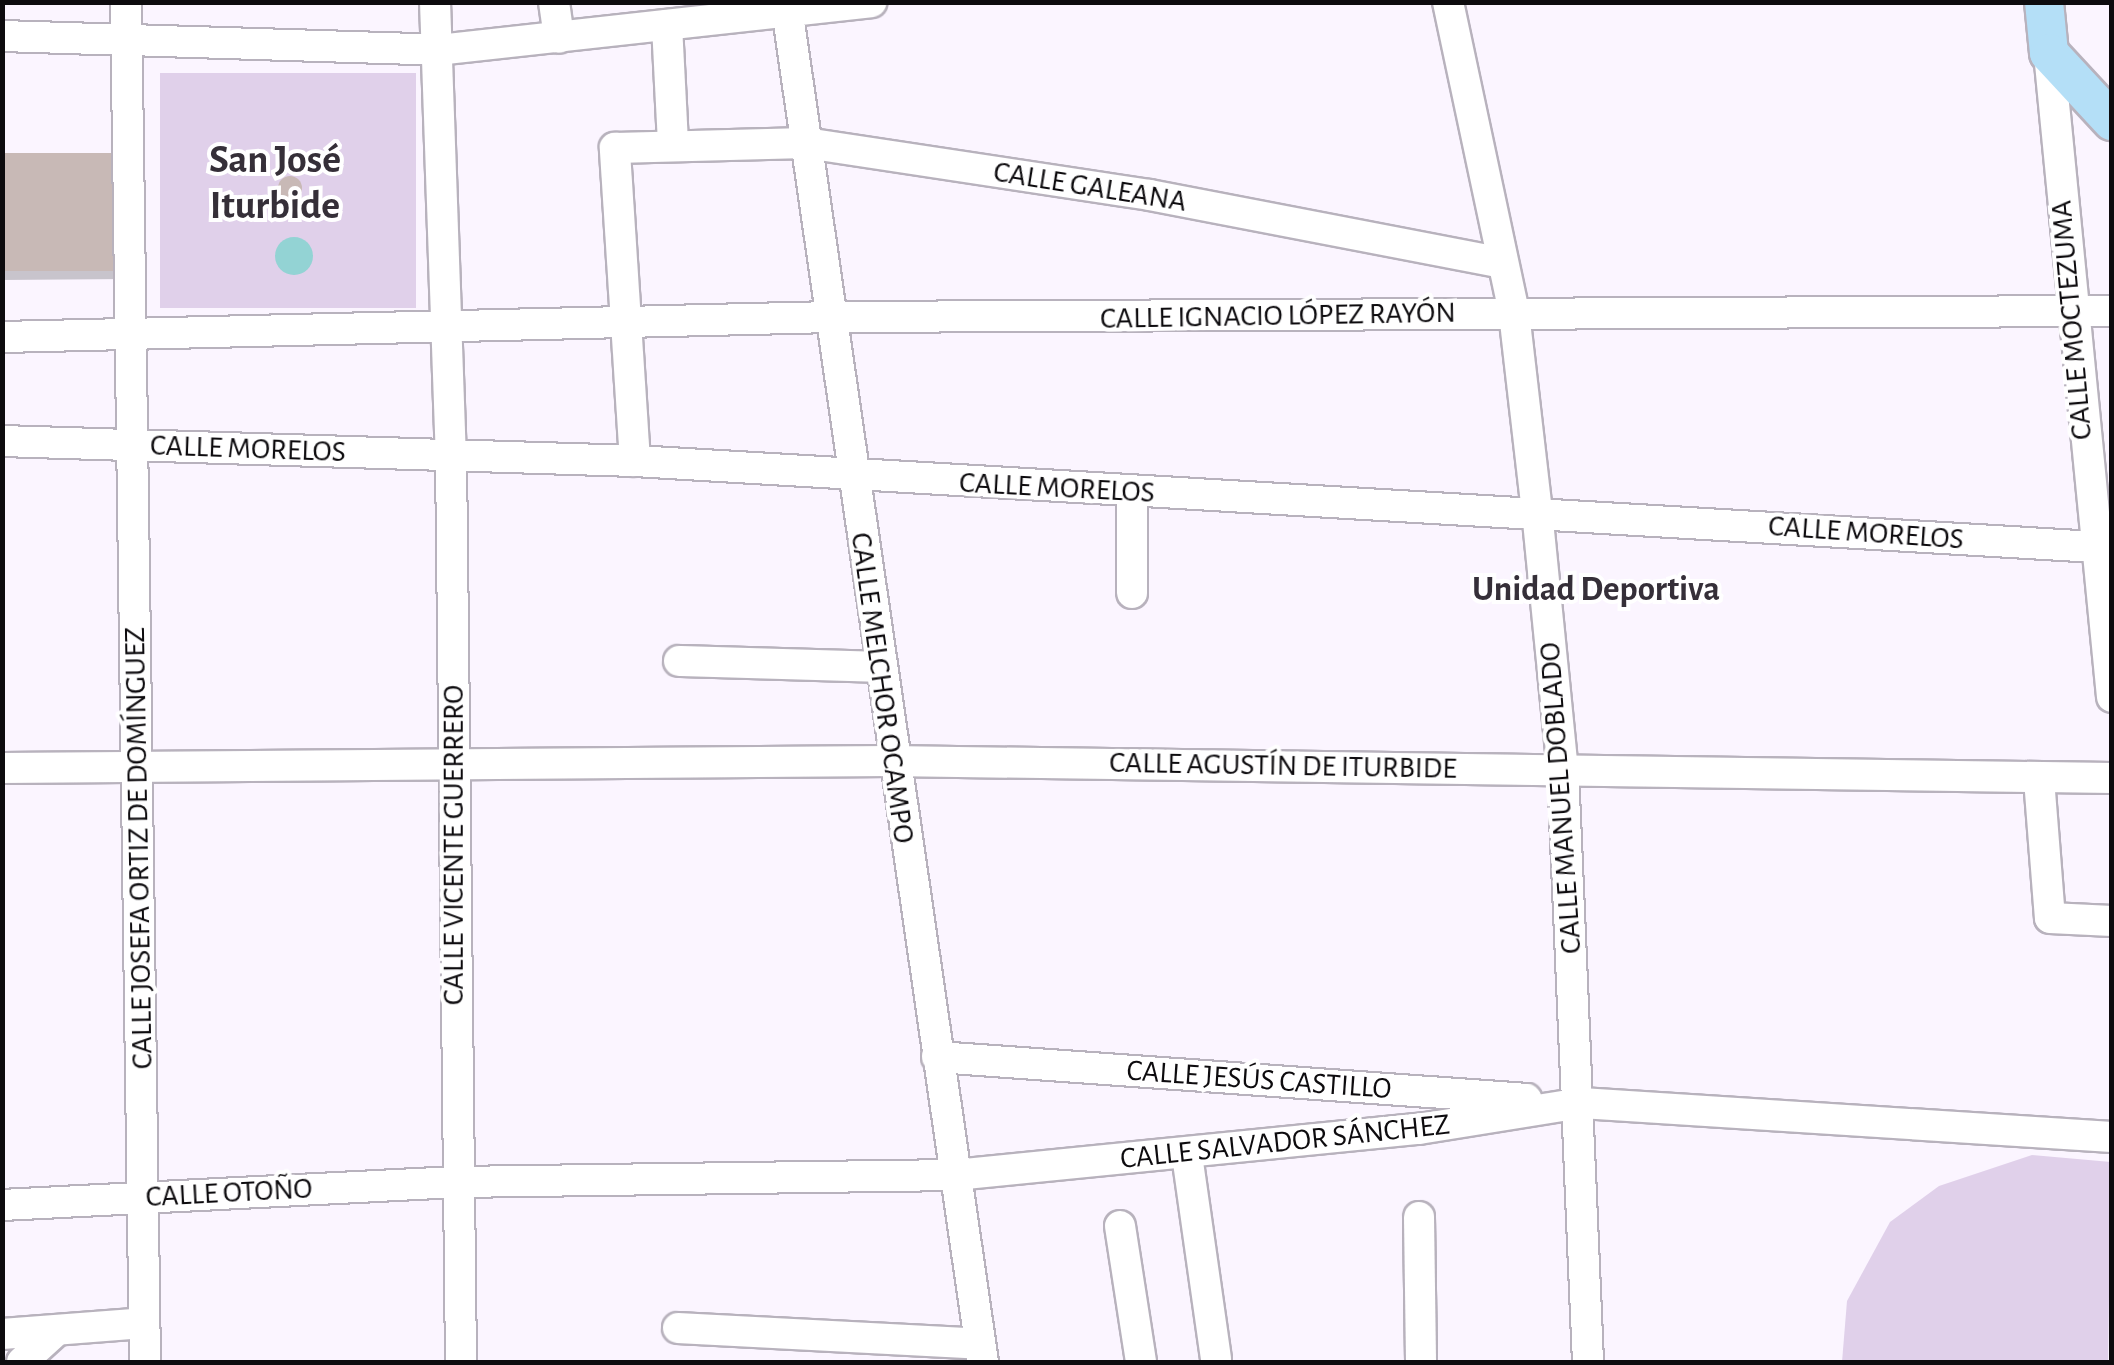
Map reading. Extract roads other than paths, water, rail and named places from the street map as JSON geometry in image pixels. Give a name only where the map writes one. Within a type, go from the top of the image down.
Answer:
[{"type":"main road","name":"CALLE MOCTEZUMA","points":[[2044,2],[2049,53]]},
{"type":"main road","points":[[2049,53],[2112,121]]},
{"type":"street","name":"CALLE JOSEFA ORTIZ DE DOMÍNGUEZ","points":[[126,2],[129,446],[146,1196],[145,1362]]},
{"type":"street","name":"CALLE VICENTE GUERRERO","points":[[435,2],[451,455],[455,1182],[462,1362]]},
{"type":"street","points":[[554,2],[559,38]]},
{"type":"street","points":[[2,36],[128,44],[438,50],[667,25],[786,7],[871,2]]},
{"type":"street","name":"CALLE MANUEL DOBLADO","points":[[1448,2],[1514,313],[1564,770],[1581,1103],[1588,1362]]},
{"type":"street","name":"CALLE MELCHOR OCAMPO","points":[[786,7],[834,317],[890,761],[982,1353]]},
{"type":"street","points":[[667,25],[673,143]]},
{"type":"street","name":"CALLE MOCTEZUMA","points":[[2049,53],[2070,310],[2103,548],[2112,697]]},
{"type":"street","name":"CALLE GALEANA","points":[[630,324],[615,148],[673,143],[806,143],[1150,195],[1502,263]]},
{"type":"street","name":"CALLE IGNACIO LÓPEZ RAYÓN","points":[[2,336],[834,317],[2112,311]]},
{"type":"street","points":[[630,324],[636,461]]},
{"type":"street","name":"CALLE MORELOS","points":[[2,441],[636,461],[854,477],[1537,511],[2103,548]]},
{"type":"street","points":[[1132,492],[1132,593]]},
{"type":"street","points":[[679,662],[877,667]]},
{"type":"street","name":"CALLE AGUSTÍN DE ITURBIDE","points":[[2,768],[890,761],[2112,778]]},
{"type":"street","points":[[2039,779],[2050,918],[2112,921]]},
{"type":"street","name":"CALLE JESÚS CASTILLO","points":[[937,1057],[1581,1103]]},
{"type":"street","name":"CALLE SALVADOR SÁNCHEZ","points":[[455,1182],[954,1175],[1186,1155],[1581,1103],[2112,1137]]},
{"type":"street","points":[[1186,1155],[1216,1359]]},
{"type":"street","name":"CALLE OTOÑO","points":[[2,1205],[455,1182]]},
{"type":"street","points":[[1420,1216],[1422,1362]]},
{"type":"street","points":[[1120,1226],[1141,1362]]},
{"type":"street","points":[[2,1334],[144,1323]]},
{"type":"street","points":[[678,1328],[982,1353]]},
{"type":"street","points":[[22,1362],[55,1332]]},
{"type":"water","points":[[294,237],[307,243],[313,256],[307,269],[294,275],[281,269],[275,256],[281,243]]},
{"type":"district","name":"San José Iturbide","points":[[275,183]]},
{"type":"district","name":"Unidad Deportiva","points":[[1596,590]]}]
